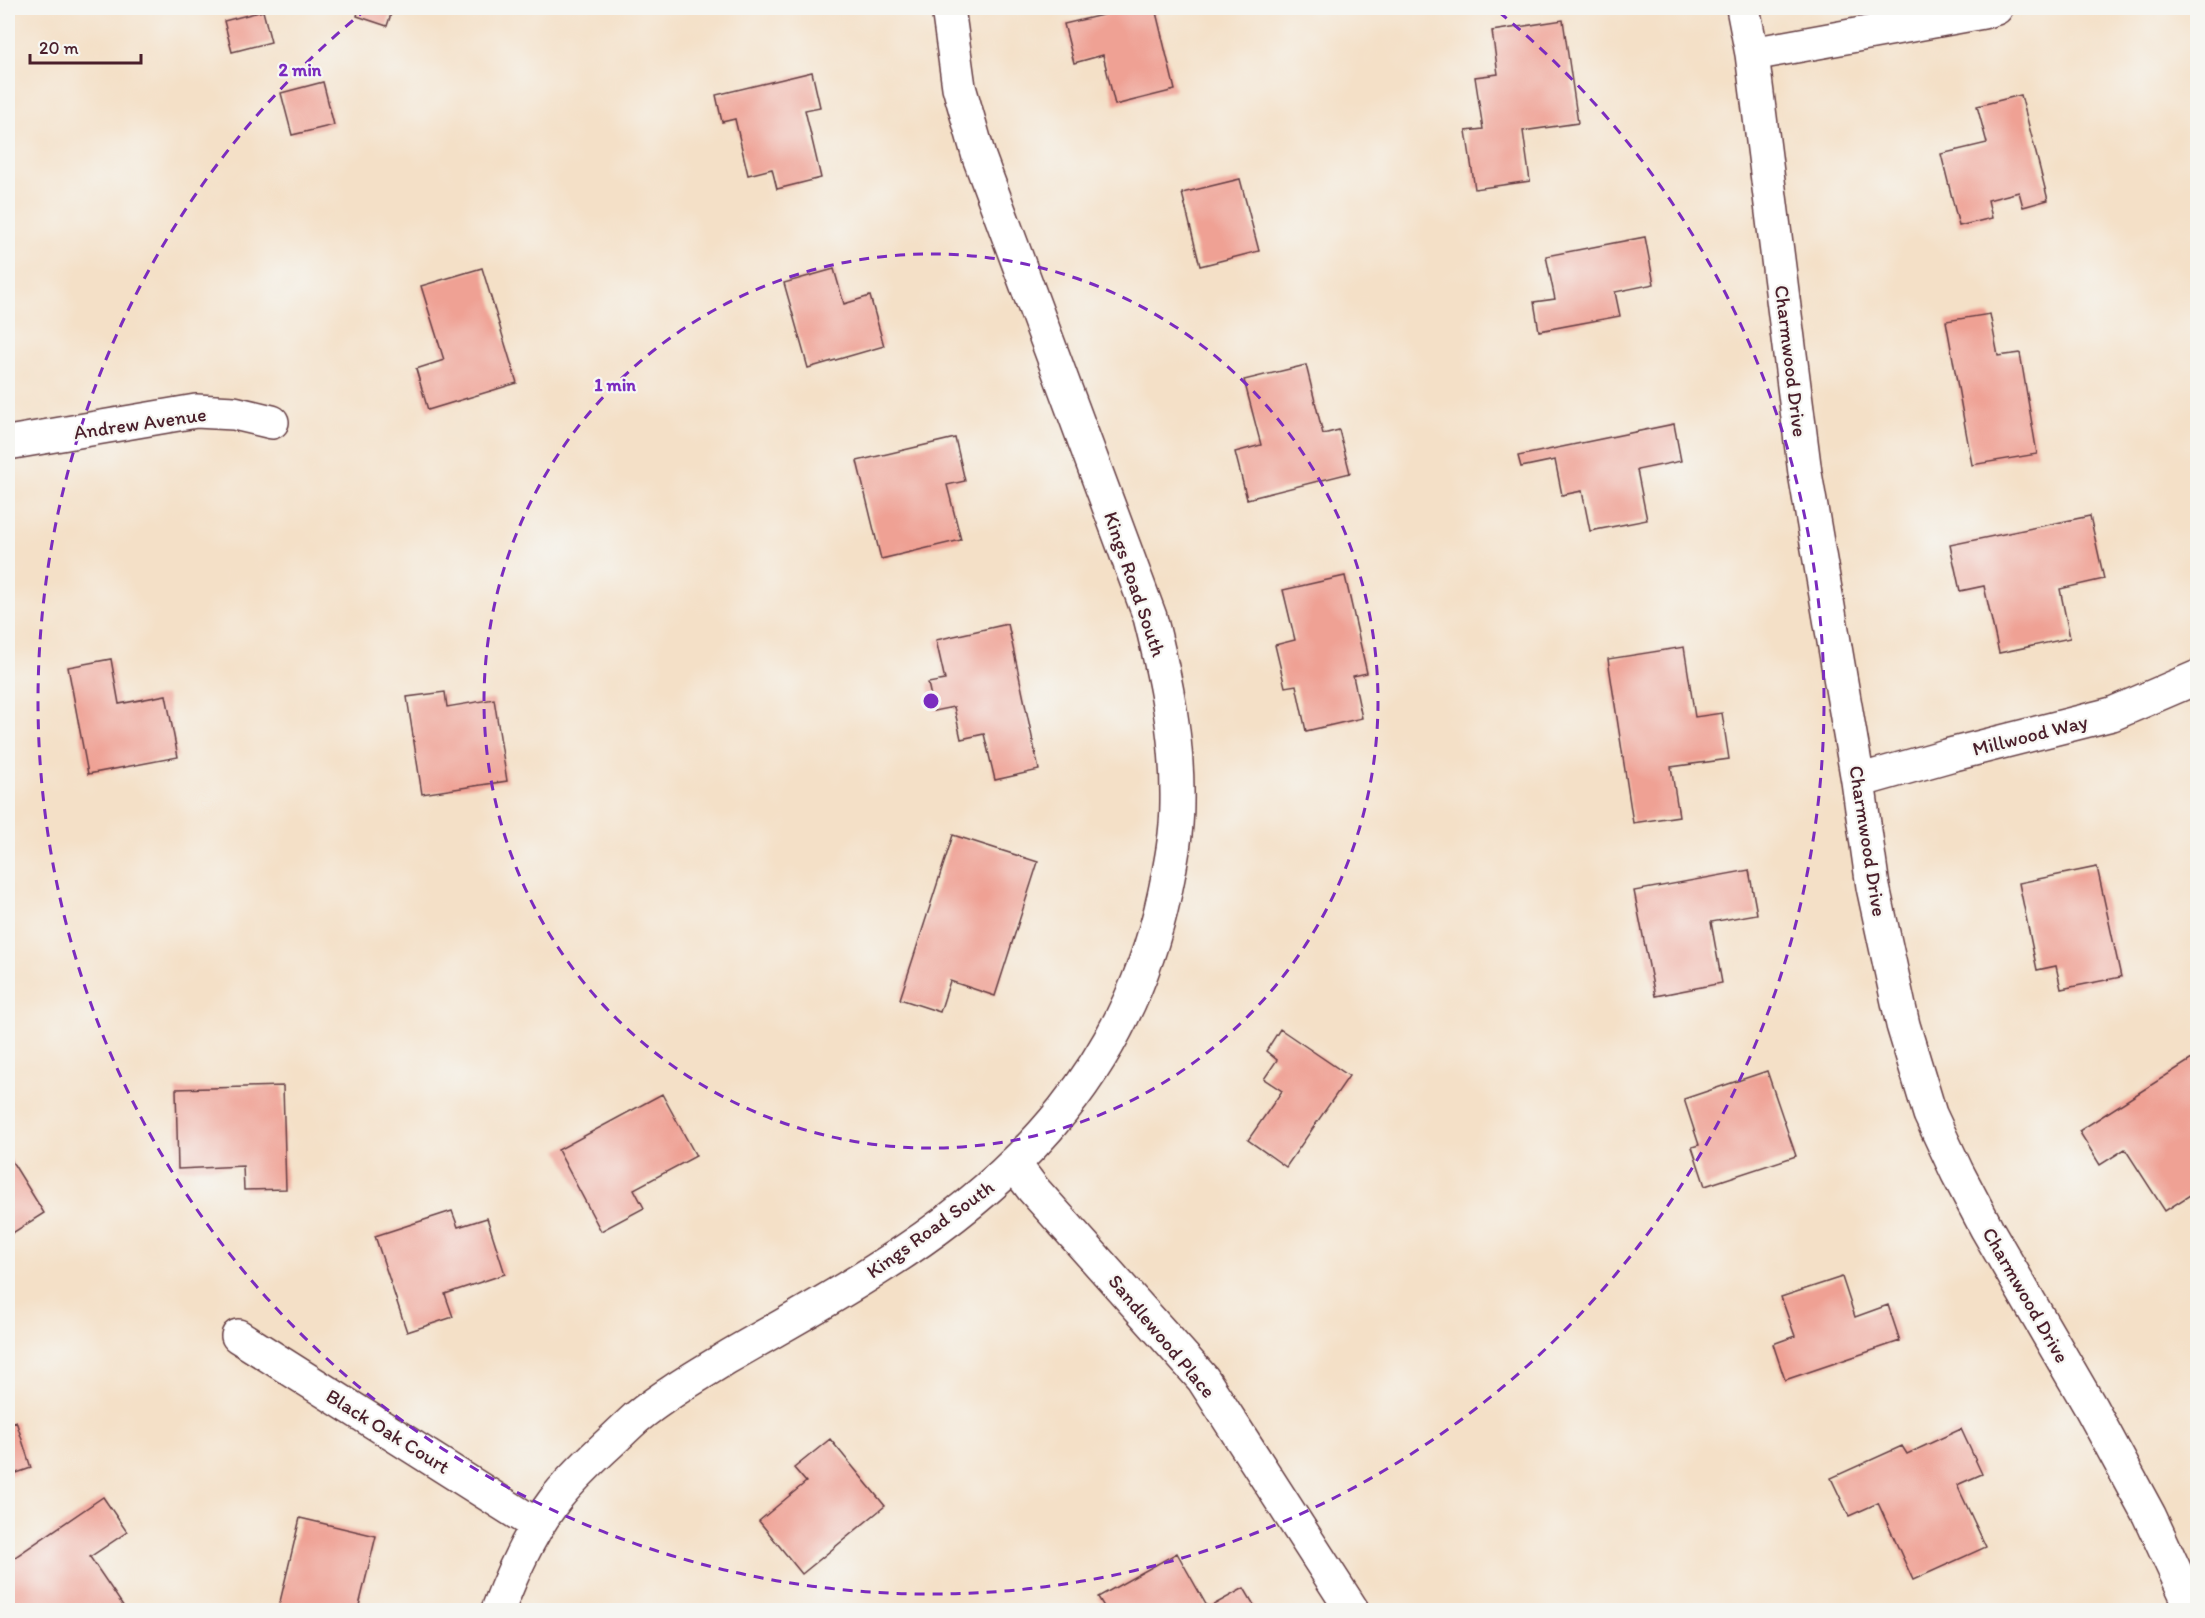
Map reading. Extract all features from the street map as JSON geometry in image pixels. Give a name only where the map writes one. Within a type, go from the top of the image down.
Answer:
[{"type":"street","name":"Kings Road South","points":[[498,1611],[505,1591],[554,1500],[584,1467],[638,1417],[691,1380],[881,1268],[979,1198],[1014,1164],[1071,1101],[1105,1052],[1140,980],[1157,930],[1173,853],[1177,803],[1174,732],[1167,685],[1150,617],[979,157],[959,87],[948,8]]},
{"type":"street","name":"Charmwood Drive","points":[[1743,8],[1752,54],[1805,472],[1878,910],[1903,1025],[1930,1114],[1987,1229],[2091,1408],[2144,1505],[2194,1607]]},
{"type":"street","points":[[1752,54],[1996,8]]},
{"type":"street","name":"Andrew Avenue","points":[[8,443],[196,411],[234,413],[272,422]]},
{"type":"street","name":"Millwood Way","points":[[1858,781],[2112,714],[2198,677]]},
{"type":"street","name":"Sandlewood Place","points":[[1014,1164],[1033,1189],[1203,1379],[1352,1611]]},
{"type":"street","name":"Black Oak Court","points":[[238,1336],[538,1526]]},
{"type":"building","points":[[359,8],[393,8],[387,26],[357,16]]},
{"type":"building","points":[[1132,8],[1155,8],[1175,90],[1115,105],[1103,55],[1074,63],[1064,24]]},
{"type":"building","points":[[263,11],[271,42],[232,52],[224,21]]},
{"type":"building","points":[[1563,20],[1578,123],[1523,131],[1530,181],[1475,189],[1466,131],[1483,129],[1475,77],[1498,74],[1492,31]]},
{"type":"building","points":[[812,72],[820,107],[805,110],[821,178],[777,189],[772,169],[748,175],[735,119],[722,122],[716,95]]},
{"type":"building","points":[[323,82],[334,125],[292,135],[281,93]]},
{"type":"building","points":[[2021,95],[2048,200],[2023,207],[2019,192],[1988,200],[1992,218],[1959,226],[1941,154],[1987,143],[1977,106]]},
{"type":"building","points":[[1240,179],[1259,251],[1200,266],[1182,193]]},
{"type":"building","points":[[1645,237],[1654,284],[1615,292],[1620,316],[1539,331],[1534,302],[1555,299],[1546,256]]},
{"type":"building","points":[[482,268],[517,383],[428,410],[416,369],[444,360],[421,286]]},
{"type":"building","points":[[834,269],[844,304],[870,296],[884,346],[808,368],[784,283]]},
{"type":"building","points":[[1990,314],[1998,356],[2020,353],[2037,454],[1972,465],[1946,321]]},
{"type":"building","points":[[1306,365],[1323,434],[1339,430],[1350,473],[1247,499],[1235,452],[1261,445],[1244,380]]},
{"type":"building","points":[[1674,424],[1681,461],[1637,470],[1647,520],[1590,531],[1582,491],[1562,495],[1555,460],[1521,467],[1518,456]]},
{"type":"building","points":[[955,438],[965,481],[947,485],[961,540],[881,559],[857,461]]},
{"type":"building","points":[[2090,516],[2104,579],[2060,589],[2070,638],[1999,653],[1984,586],[1960,591],[1950,545]]},
{"type":"building","points":[[1345,576],[1367,673],[1353,676],[1362,718],[1306,731],[1296,685],[1285,687],[1275,645],[1295,640],[1283,590]]},
{"type":"building","points":[[1008,624],[1039,770],[995,780],[984,734],[961,739],[954,707],[934,711],[928,683],[945,680],[936,640]]},
{"type":"building","points":[[1684,647],[1695,717],[1722,713],[1729,759],[1671,767],[1679,816],[1633,823],[1608,659]]},
{"type":"building","points":[[111,659],[119,704],[166,695],[178,757],[88,774],[68,667]]},
{"type":"building","points":[[445,692],[447,707],[494,699],[507,781],[422,794],[407,697]]},
{"type":"building","points":[[953,835],[1038,862],[995,996],[950,981],[940,1012],[900,999]]},
{"type":"building","points":[[2097,867],[2121,977],[2061,989],[2056,966],[2037,970],[2019,883]]},
{"type":"building","points":[[1749,870],[1757,914],[1711,922],[1722,983],[1655,996],[1634,891]]},
{"type":"building","points":[[1280,1029],[1349,1076],[1286,1167],[1248,1140],[1282,1091],[1264,1079],[1277,1060],[1266,1051]]},
{"type":"building","points":[[2195,1057],[2198,1061],[2198,1190],[2165,1211],[2125,1149],[2100,1165],[2079,1131]]},
{"type":"building","points":[[1767,1071],[1796,1156],[1705,1186],[1692,1147],[1699,1145],[1684,1099]]},
{"type":"building","points":[[283,1086],[286,1189],[244,1190],[243,1166],[178,1169],[176,1089]]},
{"type":"building","points":[[662,1094],[696,1156],[634,1189],[644,1208],[601,1231],[558,1150]]},
{"type":"building","points":[[8,1155],[44,1213],[8,1236]]},
{"type":"building","points":[[452,1211],[458,1227],[487,1218],[505,1274],[445,1294],[453,1317],[407,1332],[375,1236]]},
{"type":"building","points":[[1842,1277],[1855,1317],[1888,1305],[1900,1341],[1785,1380],[1773,1344],[1795,1336],[1781,1297]]},
{"type":"building","points":[[16,1421],[31,1468],[8,1476],[8,1424]]},
{"type":"building","points":[[1961,1429],[1982,1474],[1957,1485],[1986,1547],[1913,1580],[1878,1503],[1849,1516],[1831,1478],[1902,1446],[1907,1454]]},
{"type":"building","points":[[830,1439],[885,1506],[802,1574],[759,1521],[806,1482],[794,1468]]},
{"type":"building","points":[[103,1497],[127,1532],[90,1557],[126,1610],[8,1610],[8,1562]]},
{"type":"building","points":[[300,1518],[376,1536],[358,1610],[278,1610]]},
{"type":"building","points":[[1177,1553],[1208,1608],[1244,1588],[1257,1610],[1106,1610],[1098,1597]]}]
